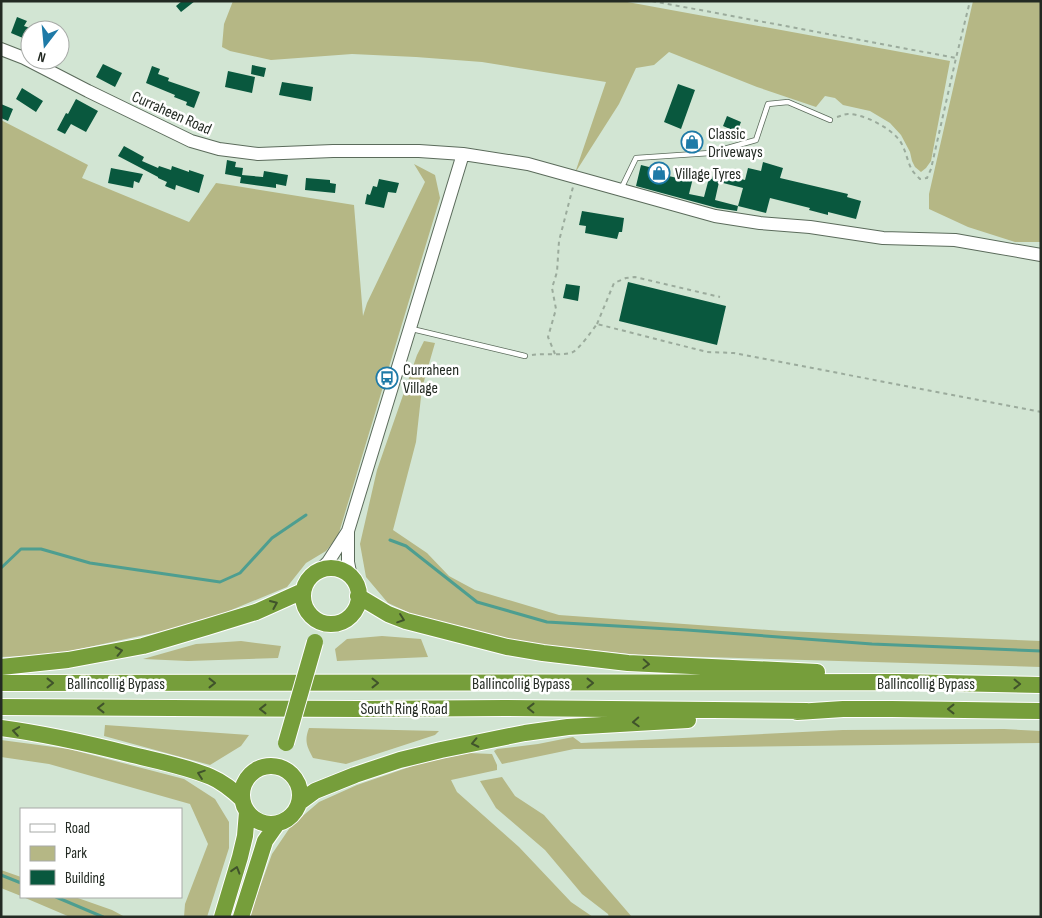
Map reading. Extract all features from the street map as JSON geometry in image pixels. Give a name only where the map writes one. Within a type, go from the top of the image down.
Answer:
[{"type":"highway","points":[[287,770],[285,760],[286,743],[315,642],[314,628],[304,606],[303,591],[306,582],[320,570],[336,569],[351,577],[358,589],[358,604],[348,618],[333,624],[323,623],[308,613]]},
{"type":"highway","points":[[1,667],[68,660],[143,646],[256,612],[303,591]]},
{"type":"highway","points":[[358,596],[388,614],[406,621],[500,645],[543,653],[628,663],[816,672],[899,682]]},
{"type":"highway","points":[[315,642],[333,624]]},
{"type":"highway","name":"Ballincollig Bypass","points":[[1,683],[899,682],[1041,684]]},
{"type":"highway","name":"South Ring Road","points":[[1,708],[506,708],[807,711]]},
{"type":"highway","name":"Ballincollig Bypass","points":[[807,711],[843,709],[1041,710]]},
{"type":"highway","points":[[300,802],[315,791],[354,775],[400,760],[508,736],[568,727],[742,717],[807,711]]},
{"type":"highway","points":[[1,728],[90,744],[195,771],[227,786],[253,818],[269,824],[278,824],[292,816],[297,810],[301,793],[294,776],[287,770],[272,765],[264,766]]},
{"type":"highway","points":[[222,917],[244,843],[242,790],[244,782],[249,775],[275,758],[286,743]]},
{"type":"highway","points":[[241,917],[265,841],[278,824]]},
{"type":"street","name":"Curraheen Road","points":[[1,49],[24,58],[191,140],[219,148],[258,154],[352,151],[419,151],[463,154],[528,164],[714,216],[883,238],[955,240],[1041,255]]},
{"type":"street","points":[[320,570],[328,562],[348,531],[463,154]]},
{"type":"street","points":[[348,531],[348,562],[351,577]]},
{"type":"lane","points":[[621,190],[636,158],[710,153],[756,140],[768,104],[788,102],[830,120]]},
{"type":"lane","points":[[410,328],[525,356]]},
{"type":"path","points":[[652,1],[956,58]]},
{"type":"path","points":[[830,120],[846,114],[860,115],[877,123],[900,140],[912,170],[920,179],[927,178],[931,169],[970,1]]},
{"type":"path","points":[[556,354],[548,337],[556,309],[552,288],[556,272],[559,241],[575,178]]},
{"type":"path","points":[[525,356],[572,352],[586,339],[597,324],[614,283],[626,278],[635,277],[720,297]]},
{"type":"path","points":[[597,324],[707,352],[734,353],[1041,412]]},
{"type":"green space","points":[[233,1],[622,1],[950,61],[931,161],[921,172],[915,167],[901,135],[890,123],[870,111],[843,105],[835,98],[825,96],[816,107],[757,87],[669,52],[654,65],[636,68],[619,104],[575,173],[606,82],[482,62],[416,57],[352,54],[271,60],[230,51],[222,47],[224,24]]},
{"type":"green space","points":[[973,1],[1041,1],[1041,242],[1015,242],[968,227],[929,209],[929,194]]},
{"type":"green space","points":[[1,120],[88,165],[82,178],[189,222],[216,183],[354,205],[363,316],[367,303],[425,182],[414,164],[435,175],[440,198],[338,536],[326,551],[306,563],[287,587],[200,623],[52,655],[1,657]]},
{"type":"green space","points":[[424,341],[435,343],[422,388],[416,442],[393,530],[427,553],[449,576],[475,590],[559,615],[782,631],[1041,641],[1041,667],[638,655],[526,643],[412,614],[388,603],[366,577],[360,544],[377,470],[417,355]]},
{"type":"green space","points":[[382,636],[421,639],[428,657],[337,661],[335,649],[347,639]]},
{"type":"green space","points":[[241,641],[281,646],[278,658],[188,661],[143,659],[196,644]]},
{"type":"green space","points":[[105,725],[249,735],[241,746],[210,765],[104,736]]},
{"type":"green space","points":[[309,728],[439,731],[435,735],[346,764],[313,758],[307,744]]},
{"type":"green space","points":[[1004,729],[1041,731],[1041,743],[574,749],[502,764],[494,751],[573,737],[581,743],[843,730]]},
{"type":"green space","points":[[1,740],[69,749],[184,779],[215,799],[229,822],[229,848],[207,917],[184,917],[185,904],[208,844],[190,804],[49,764],[1,757]]},
{"type":"green space","points":[[469,753],[492,754],[497,770],[451,780],[457,792],[519,847],[571,902],[593,917],[249,917],[272,854],[291,826],[319,802],[357,785],[421,763]]},
{"type":"green space","points":[[502,777],[515,796],[544,815],[632,917],[609,917],[608,914],[582,894],[545,850],[496,808],[480,781]]},
{"type":"green space","points":[[1,870],[20,877],[20,896],[1,888]]},
{"type":"green space","points":[[25,898],[78,898],[112,910],[125,917],[70,917]]},
{"type":"building","points":[[182,1],[195,1],[181,12],[176,6]]},
{"type":"building","points":[[17,17],[24,20],[20,20],[20,37],[11,33]]},
{"type":"building","points":[[103,64],[122,73],[115,87],[96,77]]},
{"type":"building","points":[[252,65],[266,68],[264,77],[251,74]]},
{"type":"building","points":[[152,66],[160,69],[158,74],[169,78],[168,81],[200,92],[194,108],[186,105],[187,102],[174,97],[175,95],[146,83]]},
{"type":"building","points":[[228,71],[255,77],[252,93],[225,87]]},
{"type":"building","points":[[282,82],[313,87],[311,101],[279,95]]},
{"type":"building","points":[[678,84],[695,90],[681,129],[664,122]]},
{"type":"building","points":[[22,88],[43,101],[36,112],[16,99]]},
{"type":"building","points":[[76,99],[98,111],[86,132],[71,124],[65,134],[57,130]]},
{"type":"building","points":[[1,104],[13,109],[8,121],[1,118]]},
{"type":"building","points":[[727,116],[741,122],[737,132],[723,126]]},
{"type":"building","points":[[124,146],[144,157],[142,161],[158,168],[159,166],[171,170],[172,166],[204,175],[199,193],[176,185],[175,190],[165,186],[167,182],[118,156]]},
{"type":"building","points":[[227,160],[236,162],[235,167],[243,168],[242,175],[263,177],[264,171],[288,175],[286,186],[276,184],[276,188],[240,183],[241,177],[225,174]]},
{"type":"building","points":[[763,162],[783,168],[780,178],[848,194],[847,197],[861,201],[856,219],[828,212],[828,215],[809,210],[810,208],[770,198],[766,213],[738,206],[737,211],[717,208],[636,186],[641,165],[665,171],[664,175],[682,179],[682,176],[693,178],[689,194],[704,197],[709,178],[712,179],[714,172],[745,180],[748,168],[761,171]],"holes":[[[719,182],[743,188],[738,206],[715,200]]]},
{"type":"building","points":[[111,168],[143,174],[139,183],[134,181],[133,188],[108,183]]},
{"type":"building","points":[[306,178],[330,180],[330,183],[336,184],[335,193],[305,190]]},
{"type":"building","points":[[379,179],[399,183],[396,193],[388,192],[384,208],[365,204],[367,194],[370,195],[373,186],[377,187]]},
{"type":"building","points":[[582,211],[624,218],[622,232],[619,232],[617,239],[585,233],[586,226],[579,225]]},
{"type":"building","points":[[628,282],[726,306],[717,345],[619,321]]},
{"type":"building","points":[[566,284],[580,286],[578,301],[563,298]]},
{"type":"waterway","points":[[1,568],[21,549],[41,549],[90,563],[220,582],[240,573],[272,538],[306,515]]},
{"type":"waterway","points":[[390,540],[406,546],[477,602],[547,622],[872,644],[1041,651]]},
{"type":"waterway","points":[[1,875],[20,883]]},
{"type":"waterway","points":[[58,898],[103,917]]},
{"type":"place","name":"Classic Driveways","points":[[692,142]]},
{"type":"place","name":"Village Tyres","points":[[659,173]]},
{"type":"place","name":"Curraheen Village","points":[[387,378]]}]
